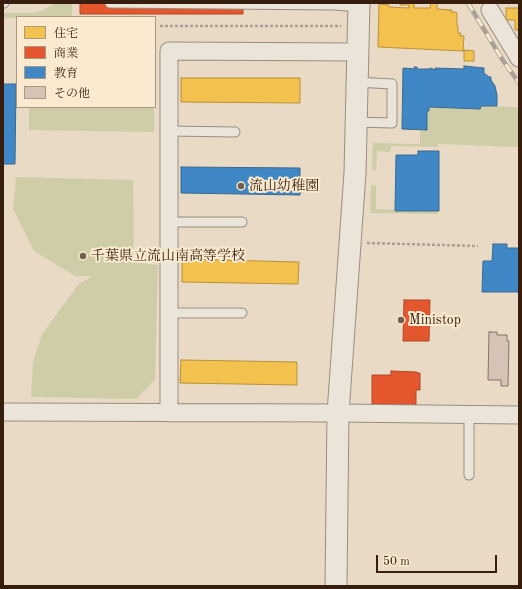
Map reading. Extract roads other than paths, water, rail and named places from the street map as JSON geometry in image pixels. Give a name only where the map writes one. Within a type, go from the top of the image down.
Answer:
[{"type":"street","points":[[336,586],[338,413],[353,216],[359,5]]},
{"type":"street","points":[[490,10],[519,58]]},
{"type":"street","points":[[169,413],[169,51],[357,52]]},
{"type":"street","points":[[3,412],[519,415]]},
{"type":"lane","points":[[110,3],[359,5]]},
{"type":"lane","points":[[356,82],[392,84],[392,123],[356,122]]},
{"type":"lane","points":[[169,131],[236,132]]},
{"type":"lane","points":[[169,222],[242,222]]},
{"type":"lane","points":[[169,313],[242,312]]},
{"type":"lane","points":[[469,414],[469,475]]},
{"type":"railway","points":[[468,3],[502,59],[519,83]]},
{"type":"place","name":"流山幼稚園","points":[[241,186]]},
{"type":"place","name":"千葉県立流山南高等学校","points":[[83,256]]},
{"type":"place","name":"Ministop","points":[[401,320]]}]
